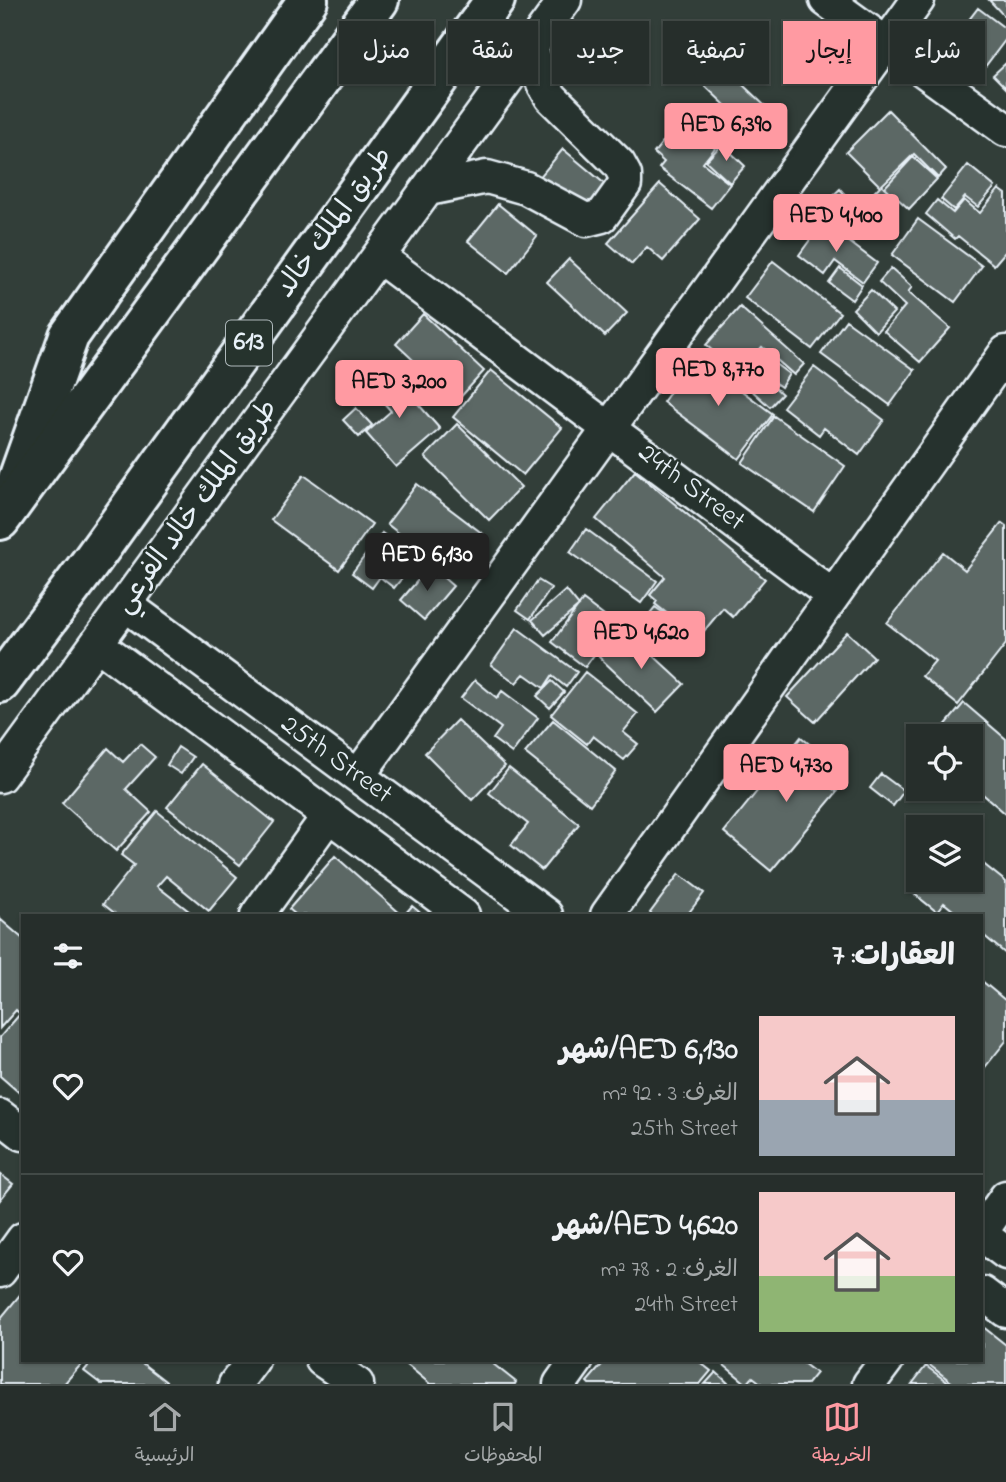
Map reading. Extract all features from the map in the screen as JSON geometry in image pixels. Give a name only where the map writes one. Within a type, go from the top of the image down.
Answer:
[{"type":"main road","points":[[3,516],[69,336],[308,0]]},
{"type":"main road","points":[[3,516],[379,0]]},
{"type":"main road","name":"طريق الملك خالد","points":[[0,683],[90,563],[495,0]]},
{"type":"street","name":"طريق الملك خالد الفرعي","points":[[538,38],[565,0]]},
{"type":"street","points":[[826,0],[1006,130]]},
{"type":"street","points":[[358,776],[918,0]]},
{"type":"street","points":[[428,189],[487,177],[526,188],[586,220],[602,216],[625,184],[625,175],[619,163],[551,97],[538,68]]},
{"type":"street","name":"طريق الملك خالد الفرعي","points":[[0,776],[505,84]]},
{"type":"street","name":"24th Street","points":[[379,257],[833,596]]},
{"type":"street","points":[[608,914],[1006,352]]},
{"type":"street","name":"25th Street","points":[[126,605],[545,914]]},
{"type":"street","name":"25th Street","points":[[97,644],[462,914]]},
{"type":"street","points":[[258,914],[329,815]]},
{"type":"street","points":[[0,1116],[21,1132]]},
{"type":"street","points":[[983,1232],[1006,1197]]},
{"type":"street","points":[[983,1234],[1006,1253]]},
{"type":"street","points":[[0,1271],[21,1242]]},
{"type":"street","points":[[983,1294],[1006,1311]]},
{"type":"street","points":[[235,1384],[252,1362]]},
{"type":"street","points":[[325,1362],[357,1384]]},
{"type":"street","points":[[560,1384],[576,1362]]},
{"type":"street","points":[[869,1384],[886,1362]]},
{"type":"building","points":[[989,0],[1006,0],[1006,18]]},
{"type":"building","points":[[978,8],[1006,29],[1006,39],[985,67],[985,21],[968,21]]},
{"type":"building","points":[[1006,63],[1006,88],[993,75]]},
{"type":"building","points":[[742,84],[785,125],[766,144],[704,85]]},
{"type":"building","points":[[888,110],[946,169],[938,178],[914,154],[882,185],[894,197],[874,217],[863,204],[880,186],[846,152]]},
{"type":"building","points":[[683,116],[718,144],[703,163],[730,184],[711,208],[659,168],[664,162],[654,153]]},
{"type":"building","points":[[722,144],[745,166],[730,183],[706,161]]},
{"type":"building","points":[[563,149],[606,185],[582,215],[538,179]]},
{"type":"building","points":[[913,157],[937,179],[909,209],[885,187]]},
{"type":"building","points":[[968,165],[995,187],[978,207],[965,197],[954,210],[941,199]]},
{"type":"building","points":[[660,184],[700,219],[663,261],[647,247],[632,264],[608,243]]},
{"type":"building","points":[[840,189],[867,220],[854,232],[827,201]]},
{"type":"building","points":[[999,189],[1006,194],[1006,251],[994,265],[958,236],[955,239],[926,214],[937,200],[953,213],[964,200],[980,213]]},
{"type":"building","points":[[498,204],[537,236],[508,273],[468,241]]},
{"type":"building","points":[[918,219],[982,266],[955,302],[892,255]]},
{"type":"building","points":[[823,222],[877,263],[863,282],[835,261],[825,275],[799,255]]},
{"type":"building","points":[[569,259],[627,313],[605,336],[547,282]]},
{"type":"building","points":[[773,261],[840,313],[812,349],[745,298]]},
{"type":"building","points":[[840,268],[862,285],[852,300],[829,283]]},
{"type":"building","points":[[891,268],[912,287],[908,292],[950,328],[920,362],[884,331],[905,306],[879,282]]},
{"type":"building","points":[[871,290],[894,312],[876,332],[853,309]]},
{"type":"building","points":[[740,307],[804,364],[794,375],[762,347],[738,373],[706,345]]},
{"type":"building","points":[[423,314],[484,371],[457,401],[396,344]]},
{"type":"building","points":[[846,320],[915,370],[890,405],[821,354]]},
{"type":"building","points":[[696,357],[773,414],[739,459],[663,402]]},
{"type":"building","points":[[767,358],[789,374],[781,387],[758,371]]},
{"type":"building","points":[[749,364],[782,394],[770,407],[737,377]]},
{"type":"building","points":[[386,367],[440,429],[396,467],[366,433],[391,411],[367,384]]},
{"type":"building","points":[[814,367],[884,420],[859,455],[824,428],[819,435],[783,407]]},
{"type":"building","points":[[491,370],[562,428],[523,475],[453,417]]},
{"type":"building","points":[[356,408],[372,425],[359,437],[343,420]]},
{"type":"building","points":[[774,416],[845,466],[814,512],[742,463]]},
{"type":"building","points":[[457,424],[521,487],[489,520],[425,457]]},
{"type":"building","points":[[635,471],[765,579],[733,617],[723,608],[689,649],[660,625],[669,615],[655,604],[657,601],[650,595],[665,577],[596,519]]},
{"type":"building","points":[[304,475],[372,524],[339,570],[271,520]]},
{"type":"building","points":[[417,484],[483,534],[458,566],[425,541],[419,549],[387,524]]},
{"type":"building","points":[[1002,523],[1006,526],[1006,644],[958,705],[922,676],[935,661],[887,623],[943,552],[965,570]]},
{"type":"building","points":[[586,529],[657,581],[641,603],[570,552]]},
{"type":"building","points":[[382,533],[417,559],[394,588],[380,577],[372,588],[352,573]]},
{"type":"building","points":[[430,566],[453,586],[424,620],[401,600]]},
{"type":"building","points":[[538,580],[551,588],[530,619],[517,610]]},
{"type":"building","points":[[566,590],[579,606],[545,635],[532,620]]},
{"type":"building","points":[[583,600],[616,625],[585,667],[552,642]]},
{"type":"building","points":[[655,607],[666,615],[648,637],[637,629]]},
{"type":"building","points":[[517,628],[577,672],[566,687],[552,676],[544,688],[524,674],[516,683],[491,665]]},
{"type":"building","points":[[625,629],[684,684],[657,712],[599,657]]},
{"type":"building","points":[[847,632],[874,657],[815,722],[787,697]]},
{"type":"building","points":[[585,672],[638,714],[623,732],[638,744],[624,760],[593,736],[587,744],[551,715]]},
{"type":"building","points":[[475,680],[497,698],[502,691],[538,718],[512,753],[493,739],[501,728],[461,698]]},
{"type":"building","points":[[552,681],[564,692],[550,708],[537,696]]},
{"type":"building","points":[[964,703],[1006,739],[1006,814],[983,794],[983,724],[946,724]]},
{"type":"building","points":[[457,720],[505,766],[472,800],[425,753]]},
{"type":"building","points":[[553,720],[616,771],[590,805],[525,753]]},
{"type":"building","points":[[801,737],[845,774],[833,789],[837,792],[771,871],[724,832]]},
{"type":"building","points":[[140,744],[155,757],[126,789],[151,812],[116,851],[62,803],[108,748],[123,762]]},
{"type":"building","points":[[178,747],[193,757],[181,774],[167,765]]},
{"type":"building","points":[[202,764],[274,822],[240,865],[167,807]]},
{"type":"building","points":[[509,768],[579,824],[542,870],[511,845],[528,824],[489,793]]},
{"type":"building","points":[[881,774],[904,791],[893,806],[870,788]]},
{"type":"building","points":[[157,811],[237,877],[209,911],[166,876],[157,886],[193,914],[116,914],[103,904],[134,865],[121,855]]},
{"type":"building","points":[[335,856],[401,914],[295,914],[289,909]]},
{"type":"building","points":[[983,864],[1006,882],[1006,954],[983,935],[983,914],[958,914],[944,903],[937,912],[912,892],[983,892]]},
{"type":"building","points":[[679,874],[704,893],[688,914],[650,913]]},
{"type":"building","points":[[412,906],[422,914],[405,914]]},
{"type":"building","points":[[0,919],[21,937],[21,1094],[0,1076],[0,1037],[20,1014],[16,1010],[0,1028]]},
{"type":"building","points":[[983,982],[1006,1001],[1006,1041],[983,1070]]},
{"type":"building","points":[[0,1174],[13,1184],[0,1200]]},
{"type":"building","points":[[21,1293],[21,1362],[83,1362],[64,1384],[0,1384],[0,1319]]},
{"type":"building","points":[[983,1327],[1006,1345],[1006,1384],[954,1384],[926,1362],[983,1362]]},
{"type":"building","points":[[91,1362],[141,1362],[169,1384],[101,1384],[84,1371]]},
{"type":"building","points":[[491,1362],[516,1382],[430,1384],[406,1364]]},
{"type":"building","points":[[604,1362],[700,1362],[711,1371],[700,1384],[587,1382]]},
{"type":"building","points":[[720,1362],[802,1362],[816,1373],[807,1384],[762,1384],[753,1377],[747,1384]]},
{"type":"building","points":[[926,1366],[950,1384],[912,1384]]},
{"type":"building","points":[[716,1372],[729,1384],[705,1384]]}]
